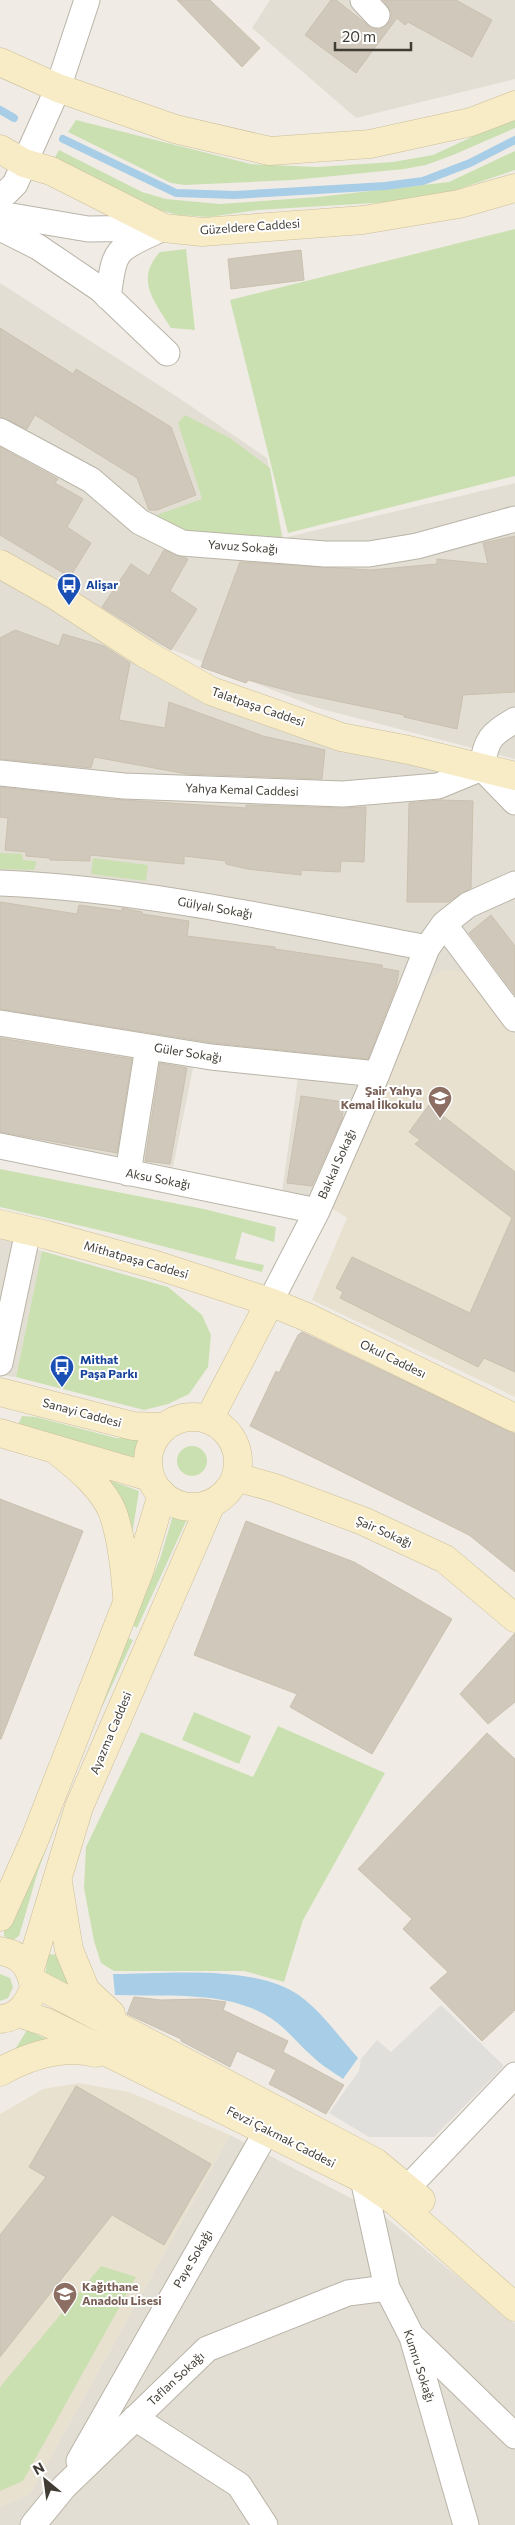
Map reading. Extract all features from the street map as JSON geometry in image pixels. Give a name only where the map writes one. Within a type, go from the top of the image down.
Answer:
[{"type":"main road","points":[[0,62],[58,88],[175,129],[270,151],[370,144],[471,122],[515,105]]},
{"type":"main road","name":"Güzeldere Caddesi","points":[[0,149],[24,163],[51,171],[164,228],[202,232],[363,220],[459,204],[515,188]]},
{"type":"main road","name":"Talatpaşa Caddesi","points":[[0,564],[55,595],[144,653],[211,691],[341,737],[515,776]]},
{"type":"main road","name":"Mithatpaşa Caddesi","points":[[0,1224],[156,1265],[270,1302]]},
{"type":"main road","name":"Okul Caddesı","points":[[270,1302],[309,1318],[515,1418]]},
{"type":"main road","name":"Bakkal Sokağı","points":[[209,1420],[270,1302]]},
{"type":"main road","name":"Sanayi Caddesi","points":[[0,1392],[133,1426],[164,1427]]},
{"type":"main road","points":[[0,1433],[56,1450],[156,1486],[175,1504],[187,1507],[211,1504],[222,1498],[231,1489],[239,1466],[234,1443],[220,1425],[209,1420],[194,1416],[178,1419],[164,1427],[155,1437],[149,1450],[148,1463],[156,1486],[139,1572],[34,1841],[0,1917]]},
{"type":"main road","points":[[56,1450],[78,1468],[97,1489],[112,1511],[125,1573],[128,1603]]},
{"type":"main road","name":"Şair Sokağı","points":[[236,1478],[275,1488],[363,1521],[445,1559],[515,1618]]},
{"type":"main road","name":"Ayazma Caddesi","points":[[8,2021],[29,2001],[34,1988],[31,1976],[57,1875],[79,1806],[211,1504]]},
{"type":"main road","points":[[57,1875],[70,1950],[86,1991],[134,2035]]},
{"type":"main road","points":[[0,1951],[13,1953],[23,1960],[31,1976]]},
{"type":"main road","name":"Fevzi Çakmak Caddesi","points":[[31,1976],[134,2035],[273,2120],[363,2178],[402,2195],[515,2282]]},
{"type":"main road","name":"Fevzi Çakmak Caddesi","points":[[8,2021],[46,2022],[119,2058],[375,2162],[402,2195],[515,2307]]},
{"type":"main road","points":[[0,2072],[30,2057],[62,2049],[85,2050],[119,2058]]},
{"type":"street","points":[[0,195],[6,193],[15,184],[58,88],[87,0]]},
{"type":"street","points":[[0,214],[88,229],[164,228]]},
{"type":"street","points":[[0,228],[38,247],[108,297],[167,353]]},
{"type":"street","points":[[108,297],[114,261],[125,246],[164,228]]},
{"type":"street","name":"Yavuz Sokağı","points":[[0,431],[91,480],[140,522],[182,543],[325,554],[369,554],[417,546],[515,519]]},
{"type":"street","points":[[515,720],[492,734],[485,749],[482,768],[515,802]]},
{"type":"street","name":"Yahya Kemal Caddesi","points":[[0,773],[124,786],[343,794],[438,786],[482,768]]},
{"type":"street","name":"Gülyalı Sokağı","points":[[0,883],[50,885],[157,898],[428,948]]},
{"type":"street","name":"Bakkal Sokağı","points":[[270,1302],[317,1211],[377,1074],[428,948],[444,924],[468,905],[515,884]]},
{"type":"street","points":[[444,924],[515,1019]]},
{"type":"street","name":"Güler Sokağı","points":[[0,1023],[211,1058],[377,1074]]},
{"type":"street","points":[[128,1173],[148,1047]]},
{"type":"street","name":"Aksu Sokağı","points":[[0,1146],[317,1211]]},
{"type":"street","points":[[0,1363],[28,1231]]},
{"type":"street","points":[[402,2195],[515,2075]]},
{"type":"street","name":"Paye Sokağı","points":[[64,2487],[273,2120]]},
{"type":"street","name":"Kumru Sokağı","points":[[363,2178],[387,2288],[412,2337],[466,2525]]},
{"type":"street","name":"Taflan Sokağı","points":[[34,2525],[64,2487],[207,2350],[348,2293],[387,2288]]},
{"type":"street","points":[[412,2337],[515,2436]]},
{"type":"street","points":[[135,2418],[239,2485],[265,2525]]},
{"type":"shaded area","points":[[270,0],[515,0],[515,79],[356,118],[252,28]]},
{"type":"shaded area","points":[[0,283],[179,398],[267,458],[283,538],[515,483],[515,759],[318,708],[158,644],[0,548]]},
{"type":"shaded area","points":[[0,578],[216,701],[515,788],[515,1034],[470,975],[432,978],[425,988],[325,1204],[282,1192],[298,1077],[194,1063],[173,1167],[0,1134]]},
{"type":"shaded area","name":"Şair Yahya Kemal İlkokulu","points":[[444,970],[456,970],[470,975],[515,1034],[515,1397],[312,1300],[347,1218],[325,1204],[425,988],[432,978]]},
{"type":"shaded area","points":[[0,1237],[42,1251],[16,1377],[0,1375]]},
{"type":"shaded area","points":[[441,2005],[504,2066],[434,2137],[369,2137],[329,2113],[359,2071],[361,2059],[377,2040],[391,2052]]},
{"type":"shaded area","name":"Kağıthane Anadolu Lisesi","points":[[79,2083],[129,2092],[230,2135],[30,2494],[0,2507],[0,2114],[43,2089]]},
{"type":"shaded area","points":[[230,2135],[383,2215],[515,2324],[515,2525],[0,2525],[0,2507],[30,2494]]},
{"type":"green space","points":[[515,117],[515,128],[426,165],[404,169],[293,180],[185,185],[171,183],[68,132],[76,120],[251,164],[317,167],[393,162],[433,155]]},
{"type":"green space","points":[[59,150],[142,192],[166,199],[220,204],[318,197],[449,182],[515,151],[515,170],[450,192],[406,201],[258,210],[209,217],[178,215],[155,209],[54,159]]},
{"type":"green space","points":[[515,229],[515,476],[288,533],[230,300]]},
{"type":"green space","points":[[186,249],[195,330],[171,328],[154,300],[148,281],[148,272],[152,262],[160,252]]},
{"type":"green space","points":[[185,415],[230,438],[270,468],[282,538],[248,539],[199,534],[183,530],[151,517],[202,499],[178,423]]},
{"type":"green space","points":[[0,853],[22,854],[23,860],[37,861],[34,870],[0,869]]},
{"type":"green space","points":[[93,858],[148,865],[146,881],[91,874]]},
{"type":"green space","points":[[0,1169],[204,1209],[276,1227],[274,1242],[242,1232],[235,1259],[264,1265],[262,1272],[116,1234],[0,1207]]},
{"type":"green space","points":[[42,1251],[168,1287],[202,1315],[211,1335],[208,1367],[189,1394],[168,1404],[144,1410],[16,1377]]},
{"type":"green space","points":[[22,1416],[36,1417],[116,1438],[146,1439],[142,1463],[18,1425]]},
{"type":"green space","points":[[192,1446],[198,1447],[206,1455],[206,1467],[198,1475],[192,1476],[186,1475],[178,1467],[177,1461],[178,1455],[186,1447]]},
{"type":"green space","points":[[101,1477],[139,1491],[130,1548]]},
{"type":"green space","points":[[174,1512],[188,1517],[137,1628],[132,1625],[160,1559]]},
{"type":"green space","points":[[126,1637],[133,1640],[89,1735],[38,1871],[19,1936],[12,1941],[4,1936],[4,1931]]},
{"type":"green space","points":[[194,1712],[251,1736],[239,1764],[182,1740]]},
{"type":"green space","points":[[278,1726],[385,1773],[303,1920],[284,1982],[244,1971],[114,1971],[101,1963],[94,1941],[84,1888],[86,1847],[141,1732],[253,1777]]},
{"type":"green space","points":[[48,1954],[58,1955],[84,1992],[45,1977]]},
{"type":"green space","points":[[0,1974],[10,1978],[13,1987],[8,1998],[0,2001]]},
{"type":"green space","points":[[27,2030],[64,2047],[6,2064]]},
{"type":"green space","points":[[101,2266],[136,2277],[23,2481],[0,2491],[0,2387]]},
{"type":"water","points":[[210,1973],[260,1979],[281,1986],[308,2002],[331,2025],[358,2058],[343,2079],[306,2051],[271,2018],[247,2006],[229,2001],[191,1996],[115,1995],[113,1974]]},
{"type":"building","points":[[177,0],[210,0],[260,48],[242,67]]},
{"type":"building","points":[[331,0],[336,0],[373,29],[381,29],[391,20],[391,11],[383,0],[456,0],[492,20],[472,57],[408,22],[405,25],[397,18],[356,73],[305,35]]},
{"type":"building","points":[[301,250],[304,280],[231,289],[228,259]]},
{"type":"building","points":[[0,328],[73,374],[76,369],[171,427],[196,495],[157,510],[149,510],[137,478],[35,415],[27,429],[0,417]]},
{"type":"building","points":[[0,447],[58,479],[55,483],[83,499],[67,527],[91,543],[70,577],[0,535]]},
{"type":"building","points":[[515,536],[515,692],[463,695],[457,729],[404,717],[404,715],[293,692],[248,680],[246,683],[201,667],[240,562],[371,570],[437,564],[437,559],[488,564],[483,543]]},
{"type":"building","points":[[164,550],[188,559],[170,591],[197,609],[171,650],[102,607],[131,564],[149,576]]},
{"type":"building","points":[[15,630],[59,646],[63,634],[104,646],[130,663],[119,720],[165,728],[169,702],[263,736],[325,750],[322,779],[187,774],[94,757],[91,768],[0,759],[0,638]]},
{"type":"building","points":[[0,787],[109,799],[246,808],[246,805],[366,807],[364,862],[341,861],[340,872],[301,870],[301,875],[247,869],[226,864],[226,861],[184,856],[184,864],[90,855],[90,861],[50,860],[50,858],[26,856],[26,852],[5,850],[8,818],[0,817]]},
{"type":"building","points":[[440,800],[473,801],[471,888],[448,902],[407,902],[409,803]]},
{"type":"building","points":[[0,902],[77,914],[79,905],[122,911],[122,908],[142,912],[142,914],[189,921],[187,936],[275,947],[275,949],[382,965],[382,968],[399,971],[396,987],[368,1059],[213,1043],[0,1009]]},
{"type":"building","points":[[491,915],[515,946],[515,995],[469,933]]},
{"type":"building","points":[[0,1038],[132,1059],[117,1153],[0,1132]]},
{"type":"building","points":[[160,1063],[187,1068],[170,1164],[145,1161]]},
{"type":"building","points":[[301,1096],[344,1102],[342,1119],[312,1186],[287,1183]]},
{"type":"building","points":[[429,1105],[515,1172],[515,1372],[484,1358],[478,1367],[340,1298],[343,1292],[336,1288],[352,1257],[470,1313],[512,1218],[415,1144],[420,1140],[409,1132]]},
{"type":"building","points":[[302,1332],[515,1434],[515,1572],[469,1535],[250,1426],[276,1371],[279,1373],[298,1335]]},
{"type":"building","points":[[0,1499],[83,1531],[1,1739],[0,1739]]},
{"type":"building","points":[[246,1521],[354,1562],[452,1619],[372,1754],[290,1707],[297,1694],[194,1655]]},
{"type":"building","points":[[515,1633],[515,1702],[488,1724],[460,1694]]},
{"type":"building","points":[[487,1733],[515,1759],[515,2010],[482,2041],[430,1988],[448,1972],[403,1929],[412,1919],[358,1869]]},
{"type":"building","points":[[134,1997],[161,2000],[203,1999],[226,2002],[223,2010],[288,2041],[283,2052],[344,2085],[326,2114],[269,2084],[276,2070],[237,2051],[230,2067],[181,2041],[181,2039],[127,2014]]},
{"type":"building","points":[[76,2086],[211,2164],[164,2245],[112,2215],[0,2357],[0,2235],[46,2177],[29,2167]]},
{"type":"waterway","points":[[0,110],[14,118]]},
{"type":"waterway","points":[[63,139],[176,193],[235,195],[385,186],[423,181],[470,163],[515,140]]},
{"type":"place","name":"Alişar","points":[[69,606]]},
{"type":"place","name":"Şair Yahya Kemal İlkokulu","points":[[440,1119]]},
{"type":"place","name":"Mithat Paşa Parkı","points":[[62,1388]]},
{"type":"place","name":"Kağıthane Anadolu Lisesi","points":[[65,2315]]}]
